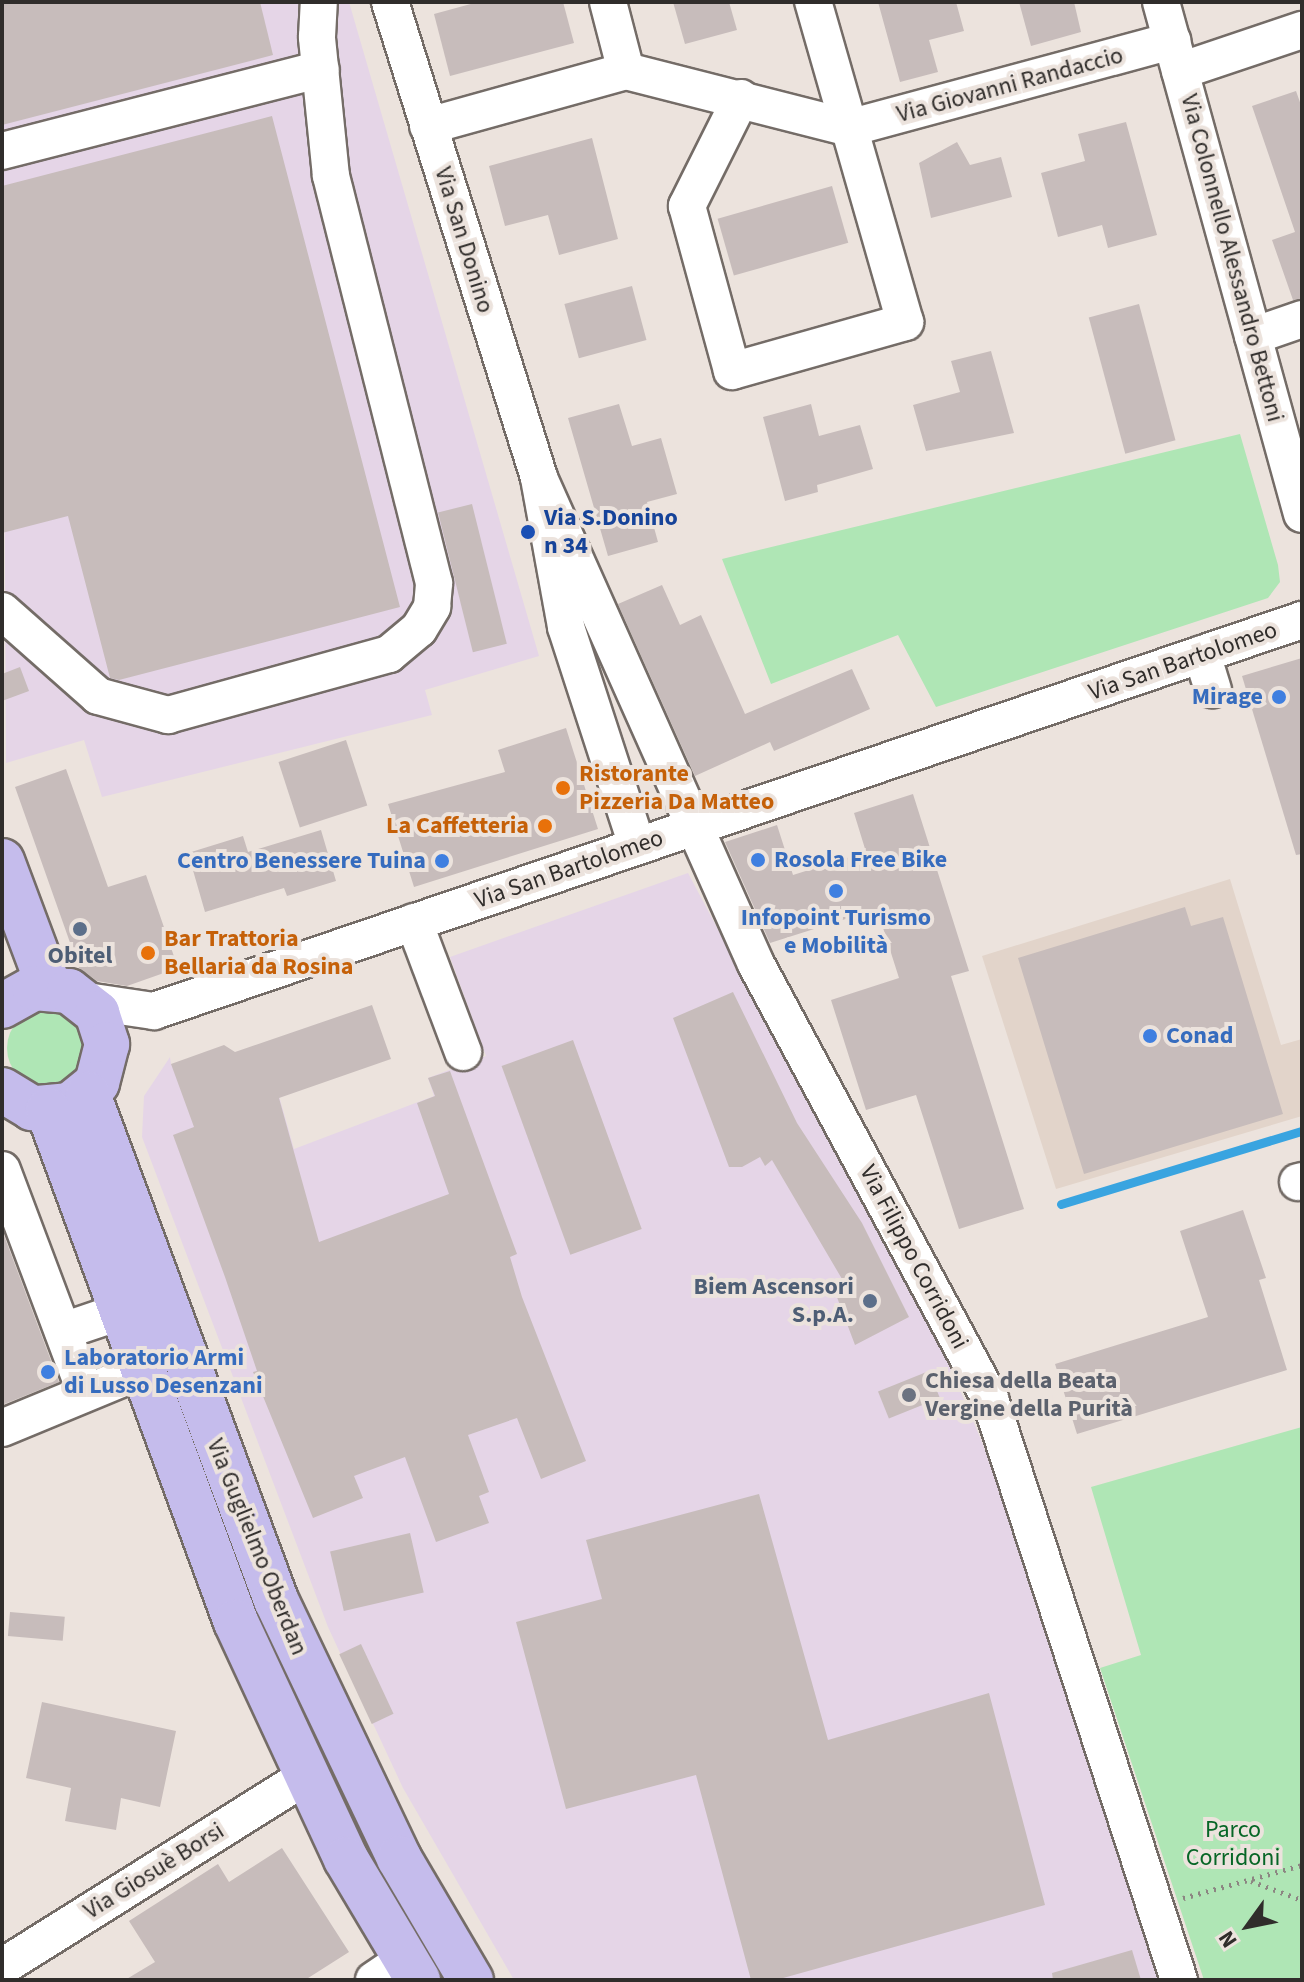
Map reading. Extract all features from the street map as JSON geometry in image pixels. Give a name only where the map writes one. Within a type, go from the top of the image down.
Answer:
[{"type":"main road","name":"Via Guglielmo Oberdan","points":[[2,861],[67,994],[104,1028],[98,1077],[276,1600],[399,1858],[471,1980]]},
{"type":"main road","points":[[4,997],[67,994]]},
{"type":"main road","points":[[3,1092],[32,1108],[48,1110],[98,1077]]},
{"type":"main road","name":"Via Guglielmo Oberdan","points":[[48,1110],[140,1371],[236,1622],[399,1973]]},
{"type":"street","points":[[2,611],[98,696],[168,715],[358,666],[389,654],[426,618],[434,583],[331,176],[319,36],[299,2]]},
{"type":"street","name":"Via San Donino","points":[[390,2],[539,478],[566,627],[637,846]]},
{"type":"street","points":[[608,2],[626,71]]},
{"type":"street","points":[[741,98],[687,206],[732,371],[905,322],[813,2]]},
{"type":"street","name":"Via Colonnello Alessandro Bettoni","points":[[1161,2],[1302,514]]},
{"type":"street","name":"Via Giovanni Randaccio","points":[[849,128],[1302,30]]},
{"type":"street","points":[[2,151],[319,36]]},
{"type":"street","points":[[428,126],[626,71],[849,128]]},
{"type":"street","points":[[1253,336],[1302,319]]},
{"type":"street","name":"Via San Donino","points":[[539,478],[603,614],[692,828]]},
{"type":"street","name":"Via San Bartolomeo","points":[[67,994],[154,1011],[1302,620]]},
{"type":"street","points":[[1202,654],[1213,689]]},
{"type":"street","name":"Via Filippo Corridoni","points":[[692,828],[756,964],[990,1399],[1159,1906],[1179,1980]]},
{"type":"street","points":[[414,922],[463,1052]]},
{"type":"street","name":"Via San Bartolomeo","points":[[98,1077],[154,1011]]},
{"type":"street","points":[[2,1170],[81,1380]]},
{"type":"street","points":[[63,1331],[119,1312]]},
{"type":"street","points":[[2,1428],[140,1371]]},
{"type":"street","name":"Via Giosuè Borsi","points":[[2,1967],[306,1776]]},
{"type":"path","points":[[1159,1906],[1302,1865]]},
{"type":"path","points":[[1248,1880],[1302,1900]]},
{"type":"shaded area","points":[[2,2],[349,2],[539,656],[425,690],[432,715],[102,797],[84,740],[6,763]]},
{"type":"shaded area","points":[[688,873],[948,1362],[982,1442],[1068,1690],[1160,1980],[514,1980],[403,1788],[328,1627],[142,1137],[144,1096],[170,1057],[171,1064],[279,1096],[294,1149],[434,1096],[428,1078],[486,1056],[450,957]]},
{"type":"shaded area","name":"Conad","points":[[1230,879],[1281,1045],[1302,1039],[1302,1116],[1056,1189],[982,956]]},
{"type":"green space","points":[[1240,434],[1278,565],[1280,582],[1268,598],[936,707],[898,635],[771,684],[722,559]]},
{"type":"green space","points":[[38,1009],[54,1009],[68,1015],[79,1026],[85,1048],[79,1070],[68,1081],[54,1087],[38,1087],[24,1081],[13,1070],[7,1056],[7,1040],[13,1026],[24,1015]]},
{"type":"green space","name":"Parco Corridoni","points":[[1302,1427],[1302,1980],[1204,1980],[1100,1668],[1141,1655],[1091,1487]]},
{"type":"building","points":[[2,2],[260,2],[273,55],[2,125]]},
{"type":"building","points":[[478,2],[563,2],[574,43],[450,76],[434,14]]},
{"type":"building","points":[[673,2],[729,2],[737,30],[685,44]]},
{"type":"building","points":[[878,2],[956,2],[964,31],[929,40],[938,72],[900,82]]},
{"type":"building","points":[[1019,2],[1074,2],[1081,32],[1031,46]]},
{"type":"building","points":[[1296,91],[1302,108],[1302,299],[1293,300],[1272,240],[1295,232],[1252,106]]},
{"type":"building","points":[[272,116],[400,607],[119,680],[110,678],[68,516],[2,533],[2,186]]},
{"type":"building","points":[[1126,122],[1157,235],[1108,248],[1102,225],[1058,237],[1041,173],[1085,161],[1078,134]]},
{"type":"building","points":[[592,138],[618,239],[559,255],[548,215],[505,226],[489,166]]},
{"type":"building","points":[[957,142],[970,165],[1001,157],[1012,197],[931,218],[919,163]]},
{"type":"building","points":[[832,186],[848,243],[734,276],[718,219]]},
{"type":"building","points":[[632,286],[646,340],[579,358],[564,304]]},
{"type":"building","points":[[1139,304],[1175,440],[1125,454],[1089,317]]},
{"type":"building","points":[[991,351],[1014,433],[926,451],[913,405],[960,392],[951,361]]},
{"type":"building","points":[[619,404],[632,446],[661,438],[677,494],[647,502],[658,542],[608,556],[568,418]]},
{"type":"building","points":[[811,404],[819,436],[860,425],[873,469],[817,485],[818,492],[785,501],[763,417]]},
{"type":"building","points":[[472,504],[507,644],[473,652],[438,512]]},
{"type":"building","points":[[662,585],[680,625],[701,615],[745,714],[852,669],[870,709],[774,751],[770,742],[695,776],[618,604]]},
{"type":"building","points":[[1302,658],[1302,854],[1296,855],[1242,676]]},
{"type":"building","points":[[20,667],[29,691],[2,701],[2,674]]},
{"type":"building","points":[[566,728],[598,829],[414,887],[388,804],[505,772],[498,750]]},
{"type":"building","points":[[346,740],[367,806],[300,828],[278,762]]},
{"type":"building","points":[[66,769],[108,887],[146,875],[178,968],[127,986],[97,981],[79,968],[15,787]]},
{"type":"building","points":[[913,794],[969,971],[951,976],[1024,1209],[959,1229],[916,1095],[866,1110],[831,1000],[899,978],[877,909],[770,943],[725,842],[777,825],[793,875],[866,852],[854,813]]},
{"type":"building","points":[[321,830],[336,881],[287,896],[284,888],[205,912],[188,853],[243,836],[248,852]]},
{"type":"building","name":"Conad","points":[[1185,907],[1191,926],[1223,917],[1283,1114],[1084,1174],[1018,958]]},
{"type":"building","points":[[733,992],[797,1123],[862,1223],[909,1317],[855,1345],[832,1284],[842,1279],[772,1160],[765,1166],[760,1157],[742,1167],[729,1167],[673,1018]]},
{"type":"building","points":[[372,1005],[391,1059],[279,1098],[319,1242],[449,1194],[417,1103],[435,1096],[428,1078],[450,1071],[517,1254],[510,1257],[522,1297],[586,1461],[541,1479],[517,1418],[468,1435],[489,1492],[479,1496],[489,1523],[436,1542],[405,1457],[354,1476],[363,1498],[313,1518],[253,1372],[257,1371],[173,1135],[194,1127],[171,1064],[224,1045],[235,1052]]},
{"type":"building","points":[[573,1040],[642,1229],[570,1255],[502,1066]]},
{"type":"building","points":[[1243,1210],[1266,1278],[1259,1280],[1287,1370],[1077,1434],[1055,1364],[1208,1317],[1180,1231]]},
{"type":"building","points":[[2,1230],[59,1382],[2,1405]]},
{"type":"building","name":"Chiesa della Beata Vergine della Purità","points":[[929,1371],[940,1398],[889,1418],[878,1392]]},
{"type":"building","points":[[759,1494],[828,1740],[989,1693],[1045,1905],[776,1980],[751,1980],[696,1775],[566,1809],[516,1622],[602,1599],[586,1540]]},
{"type":"building","points":[[410,1533],[424,1592],[344,1611],[330,1551]]},
{"type":"building","points":[[10,1612],[65,1617],[63,1641],[8,1636]]},
{"type":"building","points":[[361,1644],[394,1714],[372,1724],[339,1654]]},
{"type":"building","points":[[42,1702],[176,1731],[160,1807],[121,1798],[116,1830],[65,1821],[71,1788],[26,1778]]},
{"type":"building","points":[[282,1848],[349,1952],[305,1980],[125,1980],[155,1962],[129,1921],[218,1864],[229,1882]]},
{"type":"building","points":[[1132,1950],[1141,1980],[1053,1980],[1052,1973]]},
{"type":"waterway","points":[[1061,1204],[1302,1131]]},
{"type":"place","name":"Via S.Donino n 34","points":[[528,532]]},
{"type":"place","name":"Mirage","points":[[1279,697]]},
{"type":"place","name":"Ristorante Pizzeria Da Matteo","points":[[563,788]]},
{"type":"place","name":"La Caffetteria","points":[[545,826]]},
{"type":"place","name":"Rosola Free Bike","points":[[758,860]]},
{"type":"place","name":"Centro Benessere Tuina","points":[[442,861]]},
{"type":"place","name":"Infopoint Turismo e Mobilità","points":[[836,891]]},
{"type":"place","name":"Obitel","points":[[80,929]]},
{"type":"place","name":"Bar Trattoria Bellaria da Rosina","points":[[148,953]]},
{"type":"place","name":"Conad","points":[[1150,1036]]},
{"type":"place","name":"Biem Ascensori S.p.A.","points":[[870,1301]]},
{"type":"place","name":"Laboratorio Armi di Lusso Desenzani","points":[[48,1372]]},
{"type":"place","name":"Chiesa della Beata Vergine della Purità","points":[[909,1395]]}]
